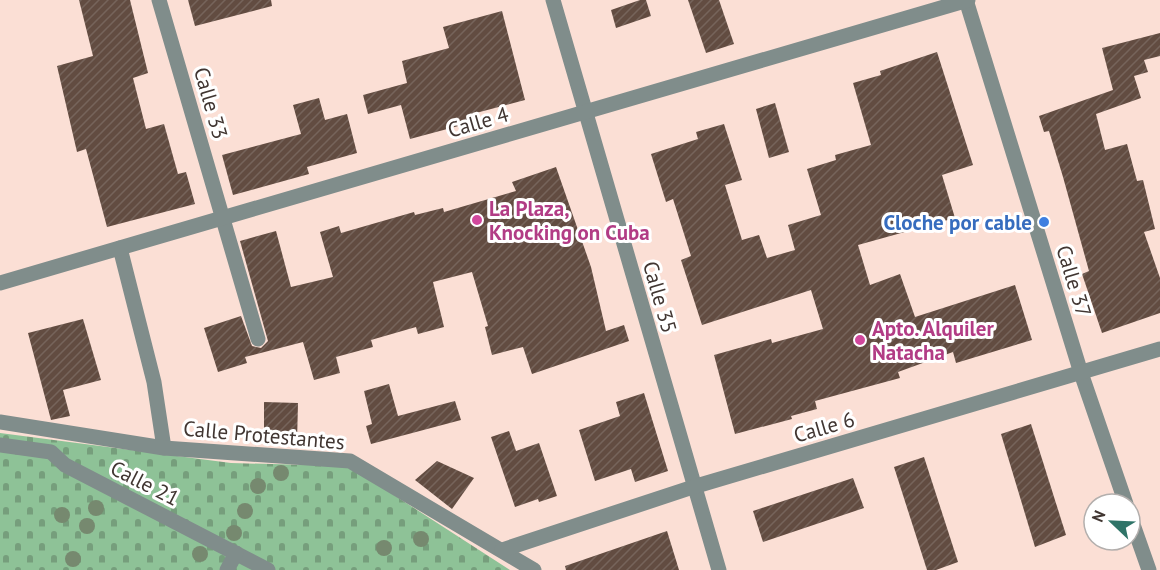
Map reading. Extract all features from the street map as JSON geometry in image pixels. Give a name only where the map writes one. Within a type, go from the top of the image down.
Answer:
[{"type":"street","name":"Calle 33","points":[[159,0],[258,339]]},
{"type":"street","name":"Calle 35","points":[[553,0],[719,570]]},
{"type":"street","name":"Calle 4","points":[[0,283],[967,0]]},
{"type":"street","name":"Calle 37","points":[[967,0],[1081,373],[1122,492]]},
{"type":"street","points":[[120,248],[154,382],[164,448]]},
{"type":"street","name":"Calle 6","points":[[502,550],[693,487],[1160,349]]},
{"type":"street","name":"Calle Protestantes","points":[[0,422],[164,448],[350,461],[534,570]]},
{"type":"street","name":"Calle 21","points":[[0,445],[51,452],[65,465],[268,570]]},
{"type":"street","points":[[1142,550],[1149,570]]},
{"type":"street","points":[[227,570],[236,553]]},
{"type":"green space","points":[[0,433],[231,463],[349,466],[510,570],[0,570]]},
{"type":"building","points":[[79,0],[130,0],[148,73],[133,78],[146,129],[164,124],[178,174],[186,172],[195,204],[107,227],[86,149],[77,152],[57,66],[93,56]]},
{"type":"building","points":[[188,0],[271,0],[272,6],[195,26]]},
{"type":"building","points":[[646,0],[651,16],[616,28],[611,10]]},
{"type":"building","points":[[688,0],[719,0],[734,44],[706,53]]},
{"type":"building","points":[[502,11],[525,100],[476,113],[477,121],[410,139],[401,105],[368,114],[363,95],[407,83],[402,61],[449,48],[443,27]]},
{"type":"building","points":[[1160,33],[1160,56],[1144,60],[1148,72],[1134,76],[1141,98],[1096,114],[1105,150],[1127,144],[1137,181],[1143,180],[1155,229],[1144,232],[1160,278],[1160,313],[1102,333],[1082,274],[1089,271],[1063,177],[1049,131],[1044,132],[1039,116],[1113,90],[1102,48]]},
{"type":"building","points":[[937,52],[973,165],[942,175],[955,218],[858,245],[870,285],[900,274],[915,317],[1015,285],[1032,340],[956,363],[953,352],[898,372],[900,378],[815,401],[817,409],[791,416],[792,419],[735,434],[714,355],[771,339],[772,343],[823,329],[811,290],[702,325],[681,260],[691,256],[673,199],[666,202],[651,154],[698,139],[696,132],[724,124],[742,180],[725,185],[742,240],[759,235],[767,258],[795,250],[788,225],[821,215],[807,169],[836,160],[835,155],[871,145],[853,83],[881,75],[880,71]]},
{"type":"building","points":[[319,98],[325,120],[347,114],[357,153],[307,167],[309,174],[233,195],[222,155],[301,134],[293,105]]},
{"type":"building","points":[[775,103],[789,152],[769,158],[756,109]]},
{"type":"building","points":[[556,167],[591,267],[606,331],[624,325],[629,341],[532,374],[523,347],[492,355],[485,327],[488,326],[472,272],[433,282],[444,327],[418,334],[416,327],[371,340],[373,347],[336,357],[340,373],[314,380],[303,342],[245,357],[247,363],[218,372],[204,328],[241,316],[252,346],[261,348],[268,341],[240,241],[276,231],[291,287],[333,277],[320,232],[339,226],[341,233],[414,212],[415,215],[443,208],[444,212],[516,191],[512,182]]},
{"type":"building","points":[[83,319],[101,380],[63,390],[70,416],[51,420],[28,333]]},
{"type":"building","points":[[389,384],[398,416],[455,401],[461,420],[371,444],[366,426],[372,424],[364,391]]},
{"type":"building","points":[[644,393],[668,471],[635,482],[631,469],[595,481],[579,430],[620,416],[616,402]]},
{"type":"building","points":[[264,402],[298,403],[297,442],[264,442]]},
{"type":"building","points":[[1031,424],[1066,535],[1035,547],[1001,434]]},
{"type":"building","points":[[509,431],[516,451],[539,443],[557,496],[539,502],[538,499],[515,507],[491,437]]},
{"type":"building","points":[[924,457],[958,562],[936,570],[927,570],[894,467]]},
{"type":"building","points":[[437,461],[474,478],[452,509],[415,480]]},
{"type":"building","points":[[853,478],[864,508],[763,542],[753,511]]},
{"type":"building","points":[[667,531],[679,570],[566,570],[565,566]]},
{"type":"place","name":"La Plaza, Knocking on Cuba","points":[[477,220]]},
{"type":"place","name":"Cloche por cable","points":[[1044,222]]},
{"type":"place","name":"Apto. Alquiler Natacha","points":[[860,340]]}]
